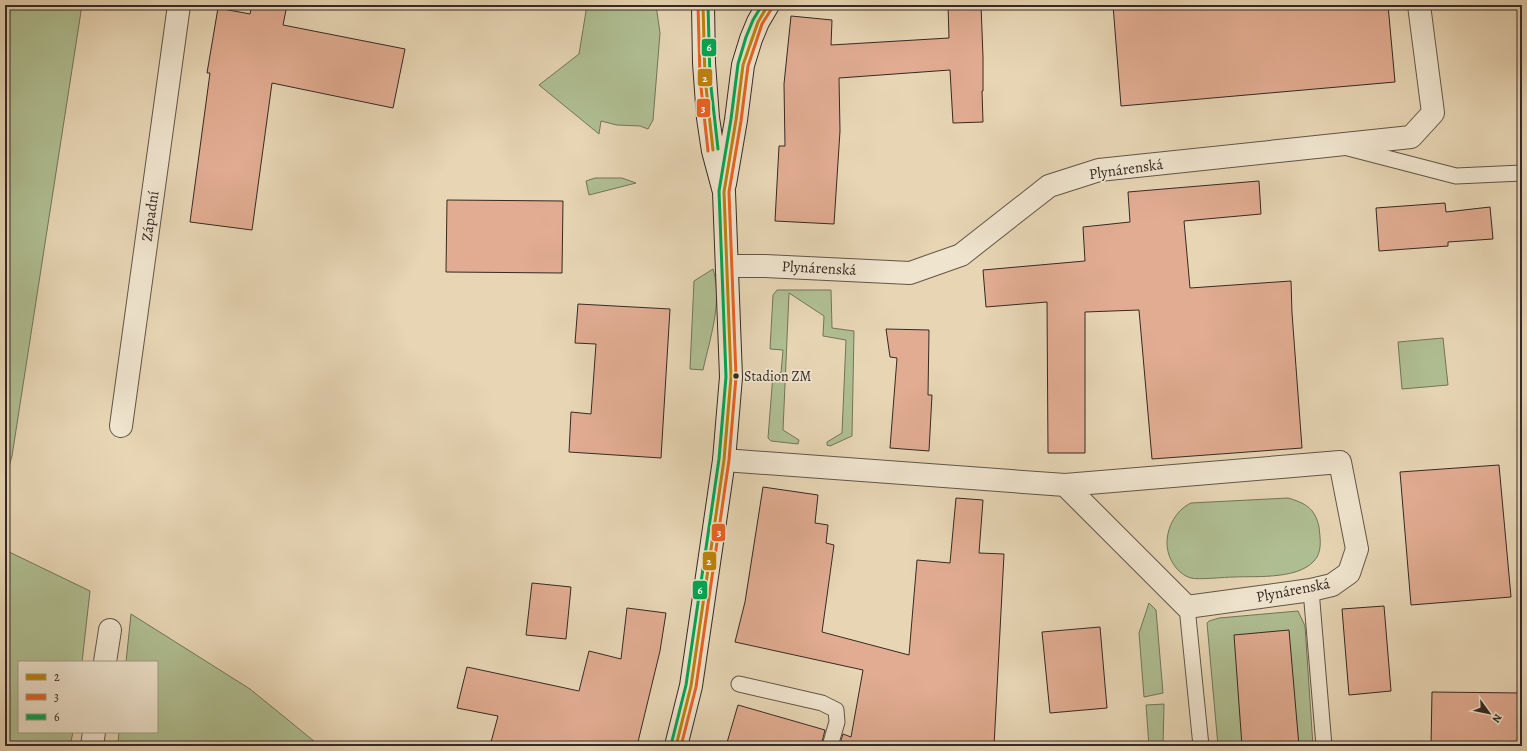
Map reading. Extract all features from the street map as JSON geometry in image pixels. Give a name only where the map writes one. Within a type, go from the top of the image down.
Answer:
[{"type":"street","name":"Západní","points":[[121,426],[179,5]]},
{"type":"street","points":[[676,746],[691,686],[724,460],[731,377],[724,192],[713,151],[708,118],[704,63],[703,5]]},
{"type":"street","points":[[724,192],[736,120],[743,65],[758,22],[768,5]]},
{"type":"street","name":"Plynárenská","points":[[728,266],[765,266],[910,272],[961,255],[1049,186],[1099,170],[1411,137],[1433,113],[1419,5]]},
{"type":"street","name":"Plynárenská","points":[[724,460],[1065,485],[1340,462],[1357,549],[1349,573],[1332,585],[1311,590],[1187,607]]},
{"type":"street","points":[[1065,485],[1187,607]]},
{"type":"street","points":[[105,661],[110,630]]},
{"type":"street","points":[[92,746],[94,733]]},
{"type":"lane","points":[[1336,145],[1456,176],[1522,173]]},
{"type":"lane","points":[[1311,590],[1324,746]]},
{"type":"lane","points":[[1187,607],[1201,746]]},
{"type":"lane","points":[[739,684],[822,703],[836,710],[837,722],[830,746]]},
{"type":"green space","points":[[5,5],[82,5],[12,456],[5,479]]},
{"type":"green space","points":[[587,5],[656,5],[660,33],[653,120],[648,129],[640,126],[617,125],[601,121],[599,134],[539,85],[579,54]]},
{"type":"green space","points":[[595,178],[622,178],[636,183],[589,195],[586,181]]},
{"type":"green space","points":[[713,269],[717,294],[712,332],[703,370],[690,369],[694,281]]},
{"type":"green space","points":[[777,290],[831,290],[832,328],[854,331],[852,436],[830,446],[827,445],[827,442],[842,433],[846,340],[823,336],[824,316],[789,293],[783,430],[799,440],[798,444],[771,441],[768,438],[773,374],[781,373],[783,350],[770,349],[773,295]]},
{"type":"green space","points":[[1443,338],[1448,385],[1402,389],[1398,342]]},
{"type":"green space","points":[[1288,498],[1308,507],[1315,515],[1319,527],[1319,554],[1310,564],[1301,570],[1279,575],[1194,579],[1181,573],[1171,560],[1167,549],[1167,537],[1171,525],[1181,510],[1191,503]]},
{"type":"green space","points":[[5,550],[90,591],[82,661],[18,661],[18,733],[73,733],[70,746],[5,746]]},
{"type":"green space","points":[[1149,603],[1156,610],[1163,693],[1144,697],[1139,633]]},
{"type":"green space","points":[[1298,611],[1305,626],[1313,746],[1218,746],[1207,623],[1219,618]]},
{"type":"green space","points":[[131,614],[250,689],[320,746],[133,746],[132,744],[118,742],[119,733],[158,733],[158,661],[126,661]]},
{"type":"green space","points":[[1164,704],[1163,746],[1149,746],[1146,705]]},
{"type":"building","points":[[252,5],[287,5],[283,25],[405,49],[393,108],[272,83],[252,230],[190,222],[210,73],[207,73],[218,8],[250,14]]},
{"type":"building","points":[[948,5],[981,5],[983,122],[953,123],[950,70],[839,78],[840,131],[834,224],[775,221],[779,146],[785,146],[784,84],[791,16],[832,20],[831,45],[949,38]]},
{"type":"building","points":[[1113,5],[1388,5],[1395,82],[1121,106]]},
{"type":"building","points":[[1259,181],[1261,214],[1184,221],[1190,288],[1291,281],[1302,448],[1152,459],[1139,310],[1085,312],[1085,453],[1048,453],[1047,302],[986,307],[983,270],[1085,261],[1083,227],[1130,222],[1128,192]]},
{"type":"building","points":[[447,200],[563,201],[562,273],[446,272]]},
{"type":"building","points":[[1445,203],[1446,212],[1490,207],[1493,239],[1448,242],[1448,246],[1379,251],[1376,208]]},
{"type":"building","points":[[578,304],[670,309],[661,458],[569,452],[571,412],[591,414],[596,344],[575,343]]},
{"type":"building","points":[[886,329],[929,330],[928,395],[932,395],[929,451],[890,448],[897,358],[890,357]]},
{"type":"building","points":[[1499,465],[1511,597],[1411,605],[1400,472]]},
{"type":"building","points":[[763,487],[818,495],[815,523],[828,525],[826,543],[834,545],[822,632],[909,655],[917,560],[950,563],[956,498],[983,500],[979,553],[1004,554],[994,746],[839,746],[843,734],[851,737],[863,670],[735,642],[745,602]]},
{"type":"building","points":[[532,583],[571,587],[566,639],[526,635]]},
{"type":"building","points":[[1384,606],[1391,691],[1349,695],[1342,609]]},
{"type":"building","points":[[627,608],[666,613],[660,651],[637,746],[490,746],[498,716],[457,708],[467,667],[579,691],[589,651],[621,659]]},
{"type":"building","points":[[1100,627],[1107,708],[1050,713],[1042,632]]},
{"type":"building","points":[[1289,630],[1299,746],[1242,746],[1234,635]]},
{"type":"building","points":[[1432,692],[1522,693],[1522,746],[1431,746]]},
{"type":"building","points":[[738,705],[825,730],[821,746],[726,746]]},
{"type":"transit line","name":"3","points":[[698,5],[700,78],[708,151]]},
{"type":"transit line","name":"2","points":[[703,5],[705,78],[713,150]]},
{"type":"transit line","name":"6","points":[[708,5],[710,78],[718,149]]},
{"type":"transit line","name":"6","points":[[671,745],[686,685],[719,459],[726,377],[719,191],[731,119],[738,64],[746,37],[753,20],[762,5]]},
{"type":"transit line","name":"2","points":[[676,746],[691,686],[724,460],[731,377],[724,192],[736,120],[743,65],[758,22],[768,5]]},
{"type":"transit line","name":"3","points":[[681,746],[696,687],[729,460],[736,377],[729,192],[741,121],[748,66],[762,24],[772,8]]},
{"type":"place","name":"Stadion ZM","points":[[736,376]]}]
